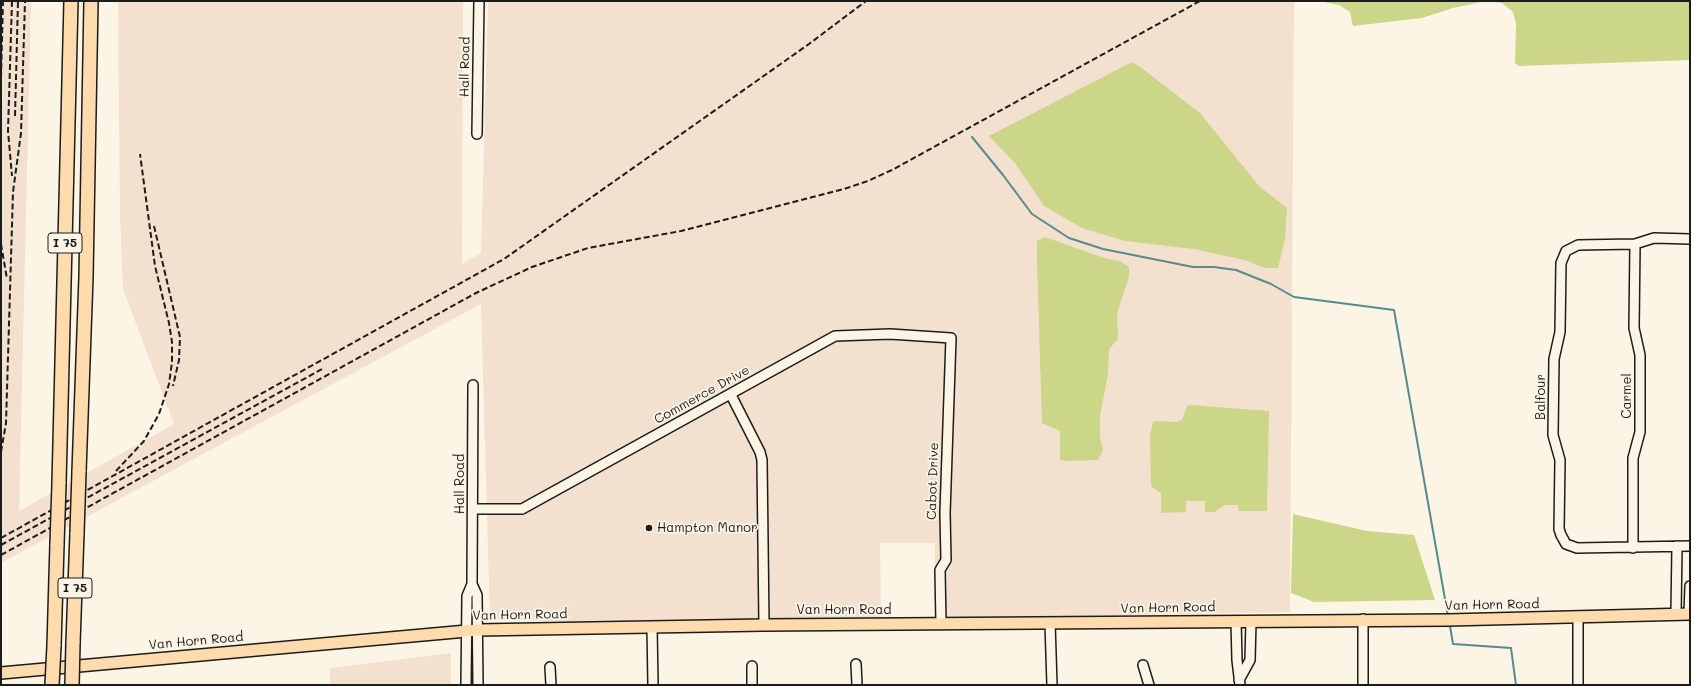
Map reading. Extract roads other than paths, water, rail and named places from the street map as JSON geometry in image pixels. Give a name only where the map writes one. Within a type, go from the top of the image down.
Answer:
[{"type":"highway","name":"I 75","points":[[52,685],[59,484],[71,1]]},
{"type":"highway","name":"I 75","points":[[72,685],[86,277],[91,1]]},
{"type":"main road","name":"Van Horn Road","points":[[1,673],[478,630],[764,625],[1578,617],[1690,614]]},
{"type":"street","name":"Hall Road","points":[[477,134],[479,1]]},
{"type":"street","name":"Balfour","points":[[1690,239],[1654,238],[1635,244],[1578,245],[1569,248],[1563,256],[1561,263],[1560,332],[1554,359],[1554,442],[1560,460],[1559,529],[1563,540],[1570,546],[1577,548],[1690,546]]},
{"type":"street","name":"Carmel","points":[[1633,548],[1633,458],[1640,432],[1640,355],[1634,328],[1635,244]]},
{"type":"street","name":"Commerce Drive","points":[[474,509],[522,509],[731,395],[835,336],[890,334],[951,338]]},
{"type":"street","name":"Cabot Drive","points":[[941,624],[940,570],[946,560],[945,513],[951,338]]},
{"type":"street","name":"Hall Road","points":[[466,685],[467,596],[472,584],[474,509],[473,385]]},
{"type":"street","points":[[731,395],[760,452],[762,460],[764,625]]},
{"type":"street","points":[[1676,614],[1677,546]]},
{"type":"street","name":"Hall Road","points":[[472,584],[477,595],[478,685]]},
{"type":"street","points":[[1690,586],[1690,614]]},
{"type":"street","points":[[1578,617],[1578,685]]},
{"type":"street","points":[[1363,619],[1363,685]]},
{"type":"street","points":[[1236,621],[1237,660],[1240,683]]},
{"type":"street","points":[[1240,683],[1250,660],[1251,621]]},
{"type":"street","points":[[1050,623],[1052,685]]},
{"type":"street","points":[[652,627],[653,685]]},
{"type":"street","points":[[856,664],[857,685]]},
{"type":"street","points":[[1143,665],[1149,685]]},
{"type":"street","points":[[752,666],[752,685]]},
{"type":"street","points":[[550,667],[551,685]]},
{"type":"waterway","points":[[972,137],[1032,214],[1069,238],[1103,249],[1193,267],[1214,267],[1236,270],[1271,284],[1294,297],[1394,310],[1448,616]]},
{"type":"waterway","points":[[1450,626],[1453,644],[1511,648],[1516,685]]},
{"type":"railway","points":[[1,78],[3,1]]},
{"type":"railway","points":[[12,1],[8,131],[12,176]]},
{"type":"railway","points":[[15,116],[18,1]]},
{"type":"railway","points":[[1,452],[6,423],[13,192],[21,133],[25,1]]},
{"type":"railway","points":[[1,538],[504,259],[809,44],[866,1]]},
{"type":"railway","points":[[1,555],[476,293],[532,267],[588,248],[681,231],[844,189],[868,181],[892,170],[1200,1]]},
{"type":"railway","points":[[116,471],[144,441],[159,414],[169,384],[172,362],[172,342],[169,323],[155,266],[140,154]]},
{"type":"railway","points":[[154,226],[180,337],[179,360],[173,386]]},
{"type":"railway","points":[[1,244],[7,279]]},
{"type":"railway","points":[[1,545],[324,368]]},
{"type":"place","name":"Hampton Manor","points":[[649,528]]}]
